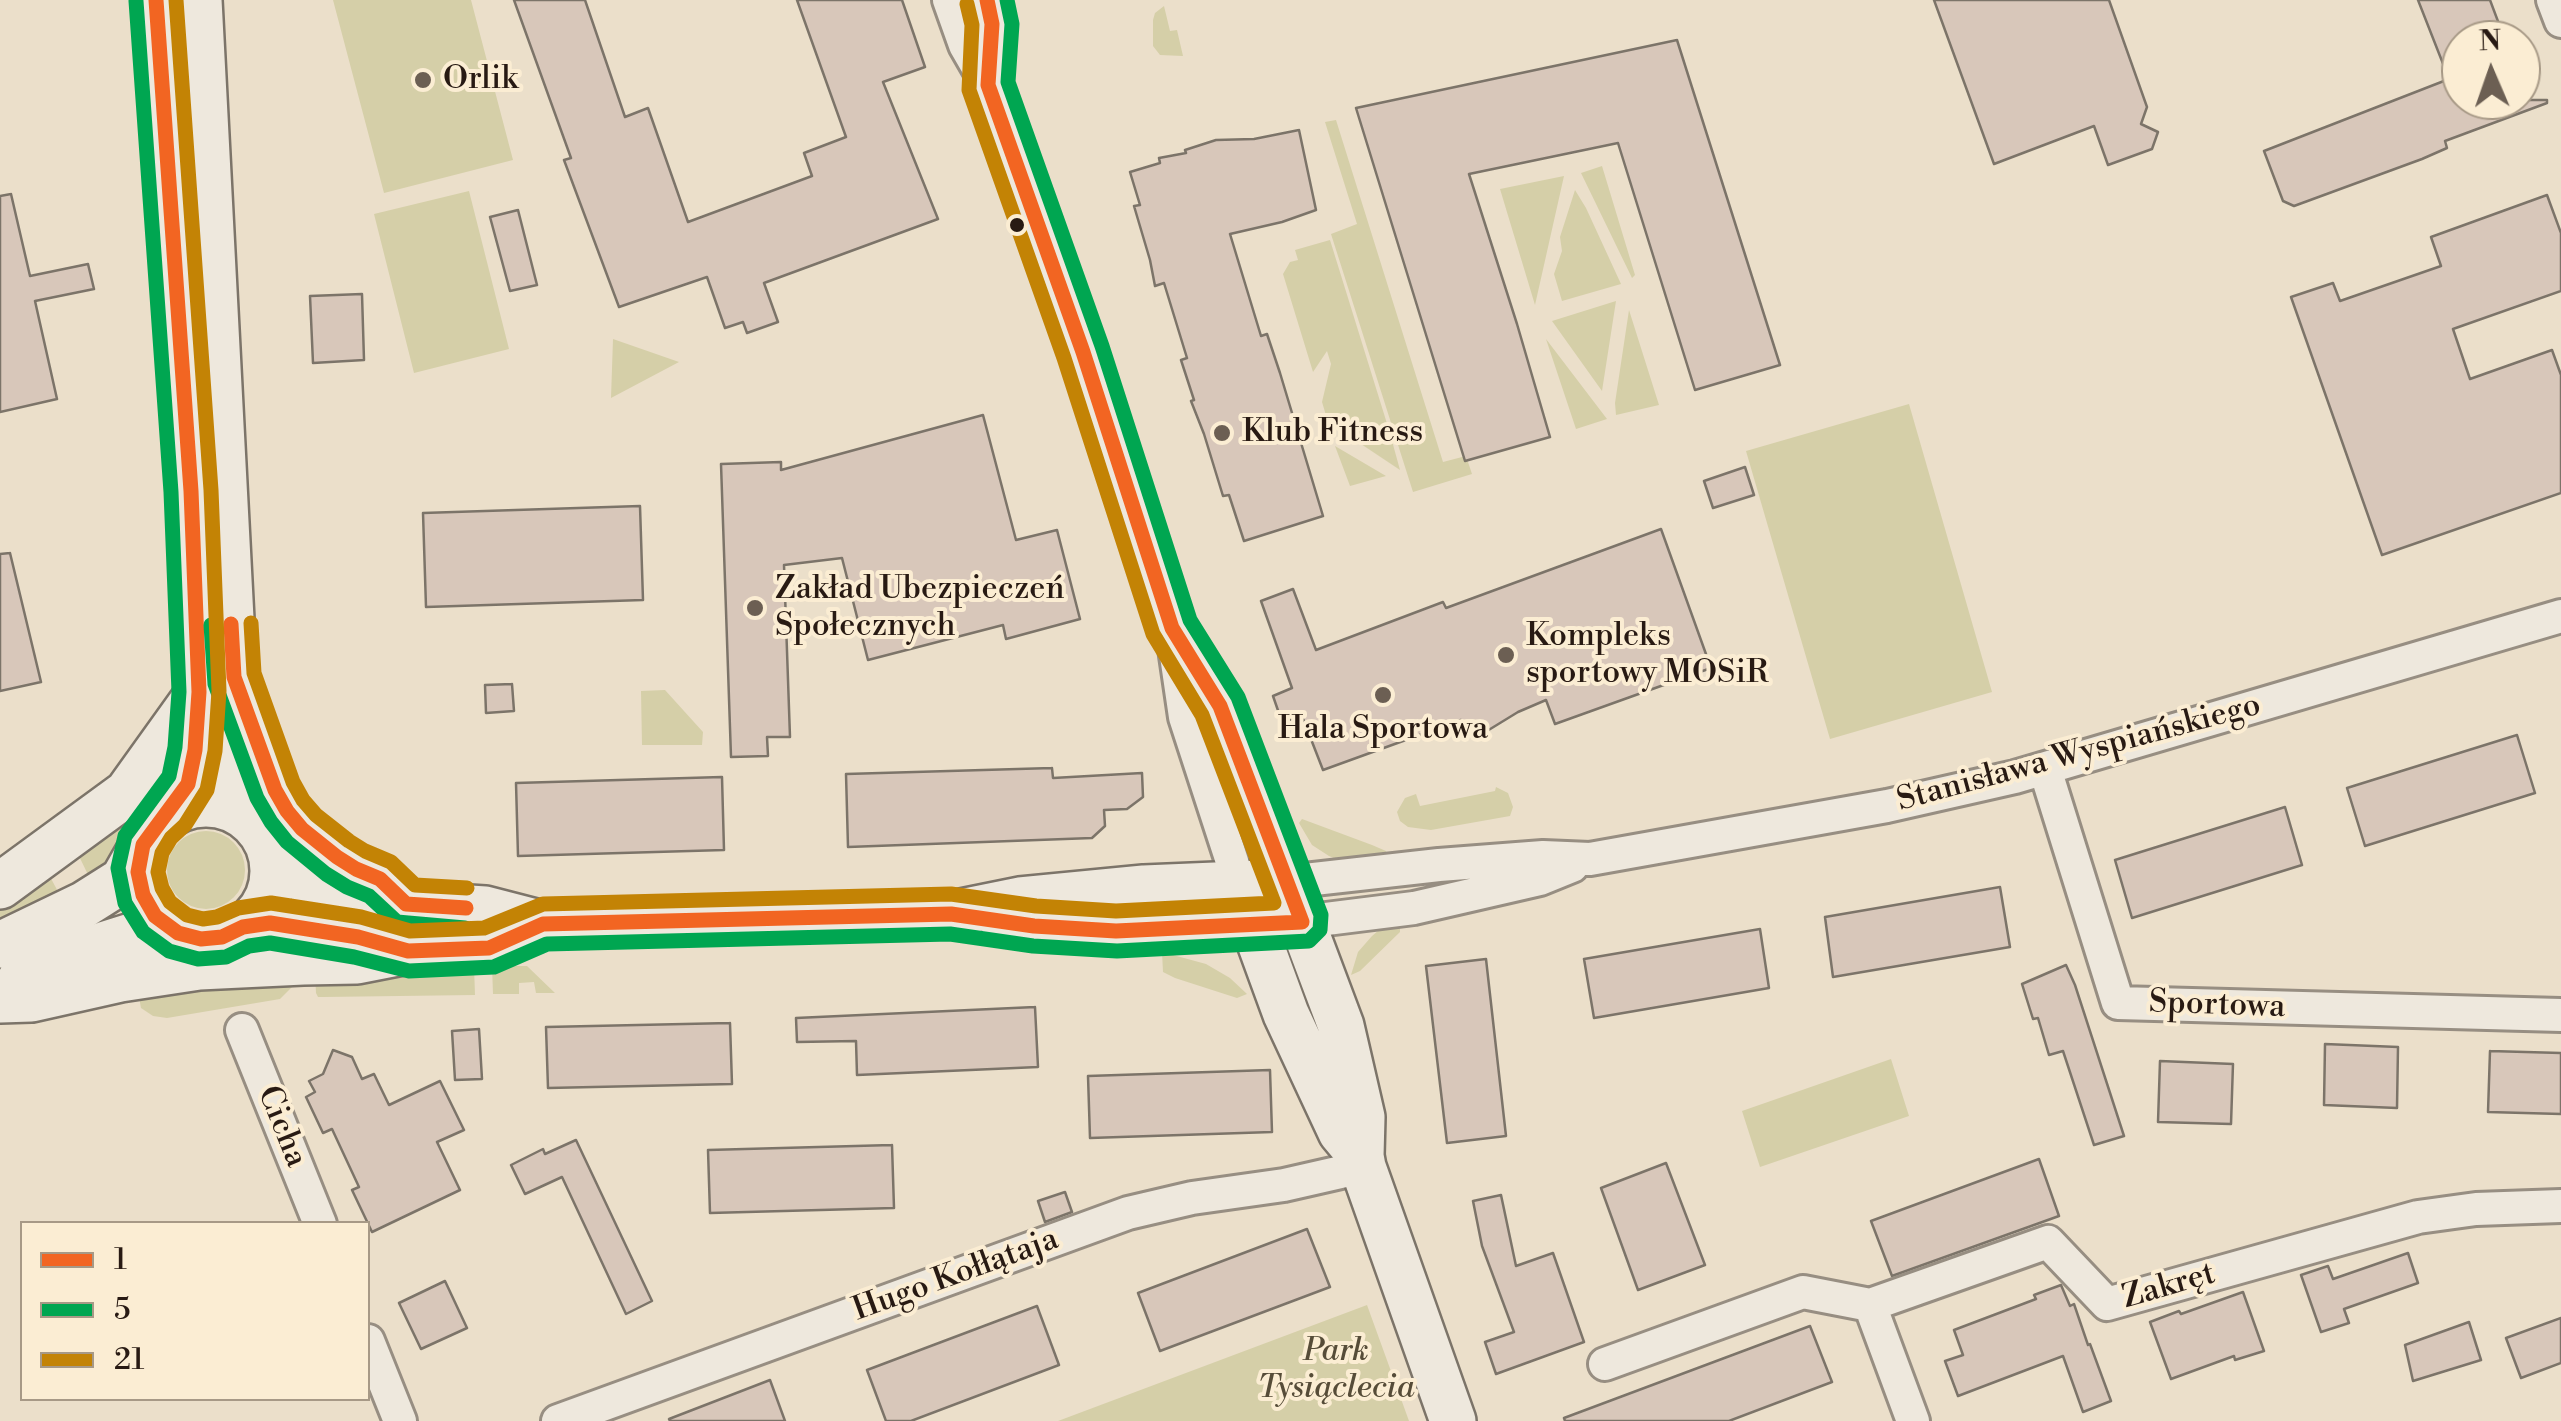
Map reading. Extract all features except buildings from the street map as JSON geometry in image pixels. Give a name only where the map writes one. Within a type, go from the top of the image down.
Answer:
[{"type":"street","points":[[156,0],[208,490]]},
{"type":"street","points":[[0,988],[144,932],[222,937],[258,914],[273,882],[264,840],[240,790],[216,685],[208,490],[199,0]]},
{"type":"street","points":[[950,0],[965,46],[988,85],[1083,352],[1172,628],[1184,717],[1246,904],[1286,1014],[1340,1132],[1362,1162],[1453,1421]]},
{"type":"street","points":[[987,0],[992,24],[988,85]]},
{"type":"street","points":[[2553,0],[2561,21]]},
{"type":"street","name":"Stanisława Wyspiańskiego","points":[[264,840],[295,876],[350,897],[485,909],[543,924],[952,914],[1034,926],[1116,931],[1246,904],[1294,902],[1414,908],[1540,879],[1590,858],[1887,806],[2045,769],[2561,616]]},
{"type":"street","points":[[1172,628],[1220,706],[1341,1026],[1362,1117],[1362,1162]]},
{"type":"street","points":[[0,945],[85,904],[122,880],[188,784],[216,685]]},
{"type":"street","points":[[0,886],[127,794],[216,685]]},
{"type":"street","points":[[216,685],[287,811],[314,838],[356,869],[380,879],[406,904]]},
{"type":"street","name":"Sportowa","points":[[2045,769],[2118,1003],[2561,1015]]},
{"type":"street","points":[[178,933],[156,916],[142,895],[138,872],[156,829],[190,805],[216,804],[238,812],[264,840]]},
{"type":"street","name":"Stanisława Wyspiańskiego","points":[[243,927],[288,924],[408,950],[488,948],[543,924]]},
{"type":"street","points":[[0,1000],[31,999],[120,978],[199,968],[357,961],[408,950]]},
{"type":"street","name":"Cicha","points":[[242,1030],[319,1221]]},
{"type":"street","name":"Hugo Kołłątaja","points":[[558,1421],[1128,1214],[1192,1198],[1284,1186],[1362,1162]]},
{"type":"street","name":"Zakręt","points":[[1870,1306],[2048,1242],[2107,1304],[2418,1217],[2476,1209],[2561,1206]]},
{"type":"street","points":[[1605,1364],[1803,1292],[1870,1306],[1913,1421]]},
{"type":"street","points":[[370,1346],[400,1421]]},
{"type":"green space","name":"Orlik","points":[[333,0],[471,0],[513,160],[384,193]]},
{"type":"green space","points":[[1164,6],[1170,31],[1177,30],[1183,56],[1160,55],[1153,46],[1153,20]]},
{"type":"green space","points":[[1336,120],[1443,462],[1466,456],[1472,474],[1413,492],[1331,234],[1357,224],[1325,122]]},
{"type":"green space","points":[[1602,166],[1635,275],[1632,278],[1581,173]]},
{"type":"green space","points":[[1564,176],[1535,305],[1500,189]]},
{"type":"green space","points":[[1575,190],[1621,284],[1562,301],[1554,274],[1562,251],[1560,237]]},
{"type":"green space","points":[[469,191],[509,349],[414,373],[374,214]]},
{"type":"green space","points":[[1330,240],[1400,470],[1328,422],[1322,402],[1331,364],[1327,351],[1313,372],[1283,274],[1290,262],[1298,260],[1295,250]]},
{"type":"green space","points":[[1616,301],[1602,391],[1552,321]]},
{"type":"green space","points":[[1629,310],[1659,405],[1616,415],[1615,403]]},
{"type":"green space","points":[[613,339],[679,362],[611,398]]},
{"type":"green space","points":[[1546,339],[1607,419],[1576,429]]},
{"type":"green space","points":[[1909,404],[1992,692],[1830,739],[1746,451]]},
{"type":"green space","points":[[1335,446],[1386,476],[1350,486]]},
{"type":"green space","points":[[665,690],[703,732],[702,745],[642,745],[641,691]]},
{"type":"green space","points":[[167,767],[152,809],[94,887],[76,850]]},
{"type":"green space","points":[[1496,787],[1508,793],[1513,807],[1510,816],[1431,830],[1408,827],[1397,812],[1405,798],[1416,794],[1420,806],[1495,791]]},
{"type":"green space","points":[[1302,819],[1386,851],[1388,857],[1338,860],[1312,845],[1299,823]]},
{"type":"green space","points":[[206,831],[234,842],[245,870],[234,898],[206,909],[178,898],[167,870],[178,842]]},
{"type":"green space","points":[[47,871],[63,901],[0,929],[0,904]]},
{"type":"green space","points":[[1400,919],[1400,932],[1351,975],[1358,952],[1372,936]]},
{"type":"green space","points":[[1162,952],[1206,964],[1247,994],[1237,998],[1175,978],[1163,972]]},
{"type":"green space","points":[[474,966],[475,995],[318,997],[316,993],[315,972]]},
{"type":"green space","points":[[492,966],[527,966],[555,993],[536,993],[534,982],[519,983],[519,994],[493,994]]},
{"type":"green space","points":[[296,983],[280,999],[167,1018],[153,1016],[141,1008],[137,986]]},
{"type":"green space","points":[[1891,1059],[1909,1116],[1760,1167],[1742,1111]]},
{"type":"green space","name":"Park Tysiąclecia","points":[[1367,1305],[1409,1421],[1058,1421]]},
{"type":"transit line","name":"1","points":[[156,0],[191,491],[199,692],[188,784],[143,845],[138,872],[143,895],[155,916],[178,933],[201,939],[270,923],[358,937],[408,951],[489,948],[543,924],[951,914],[1034,926],[1116,931],[1302,922],[1220,706],[1172,628],[1083,352],[988,85],[992,24],[987,0]]},
{"type":"transit line","name":"21","points":[[176,0],[211,490],[219,691],[215,751],[207,790],[162,853],[158,872],[170,902],[187,915],[203,919],[271,903],[361,917],[410,931],[484,928],[543,904],[951,894],[1036,906],[1116,911],[1274,903],[1202,715],[1153,634],[1064,358],[969,90],[972,25],[967,4]]},
{"type":"transit line","name":"5","points":[[136,1],[171,492],[179,692],[169,776],[125,836],[118,868],[125,903],[143,932],[169,951],[198,959],[226,957],[249,946],[270,943],[409,971],[494,967],[547,944],[950,934],[1033,946],[1117,951],[1309,941],[1320,930],[1321,915],[1238,697],[1190,620],[1102,346],[1008,82],[1012,24],[1007,0]]},
{"type":"transit line","name":"21","points":[[251,623],[254,673],[303,800],[349,841],[391,862],[415,885],[467,888]]},
{"type":"transit line","name":"1","points":[[231,624],[234,677],[275,790],[287,811],[302,829],[337,857],[380,879],[406,904],[466,908]]},
{"type":"transit line","name":"5","points":[[211,625],[215,684],[257,798],[287,842],[326,874],[369,896],[397,922],[465,928]]},
{"type":"place","name":"Orlik","points":[[423,80]]},
{"type":"place","name":"Klub Fitness","points":[[1222,433]]},
{"type":"place","name":"Zakład Ubezpieczeń Społecznych","points":[[755,608]]},
{"type":"place","name":"Kompleks sportowy MOSiR","points":[[1506,655]]},
{"type":"place","name":"Hala Sportowa","points":[[1383,695]]}]
